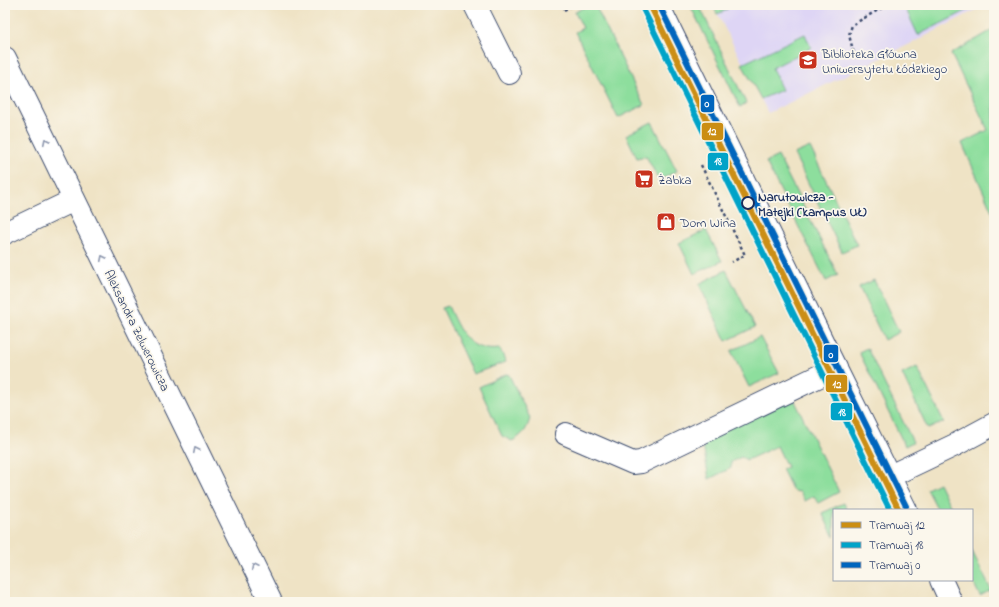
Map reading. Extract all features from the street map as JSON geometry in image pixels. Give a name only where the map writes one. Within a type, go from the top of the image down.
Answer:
[{"type":"street","points":[[475,5],[509,73]]},
{"type":"street","points":[[658,5],[906,509]]},
{"type":"street","name":"Aleksandra Zelwerowicza","points":[[5,58],[271,602]]},
{"type":"street","points":[[5,233],[74,200]]},
{"type":"street","points":[[566,434],[633,463],[641,462],[836,368]]},
{"type":"street","points":[[890,476],[955,445],[994,424]]},
{"type":"street","points":[[942,581],[952,602]]},
{"type":"path","points":[[564,10],[574,5]]},
{"type":"path","points":[[855,58],[849,35],[852,25],[887,5]]},
{"type":"path","points":[[701,165],[745,255],[732,262]]},
{"type":"shaded area","name":"Biblioteka Główna Uniwersytetu Łódzkiego","points":[[713,5],[985,5],[912,43],[768,113]]},
{"type":"green space","points":[[588,5],[595,5],[644,105],[618,118],[575,32],[583,28],[575,12]]},
{"type":"green space","points":[[690,5],[699,5],[746,103],[740,107]]},
{"type":"green space","points":[[713,5],[725,5],[727,10],[717,14]]},
{"type":"green space","points":[[904,5],[978,5],[918,35]]},
{"type":"green space","points":[[994,29],[994,216],[962,143],[988,130],[951,54]]},
{"type":"green space","points":[[805,34],[811,48],[772,68],[782,90],[761,99],[742,64]]},
{"type":"green space","points":[[652,122],[677,171],[659,180],[646,156],[637,158],[626,135]]},
{"type":"green space","points":[[810,147],[857,245],[842,252],[794,154]]},
{"type":"green space","points":[[778,156],[838,275],[826,281],[766,162]]},
{"type":"green space","points":[[706,230],[722,261],[694,274],[679,243]]},
{"type":"green space","points":[[726,270],[755,327],[726,341],[699,284]]},
{"type":"green space","points":[[874,280],[899,332],[884,340],[859,287]]},
{"type":"green space","points":[[448,306],[456,323],[466,338],[480,347],[500,349],[506,362],[473,374],[442,308]]},
{"type":"green space","points":[[760,337],[779,373],[749,387],[731,351]]},
{"type":"green space","points":[[867,348],[913,442],[905,446],[859,352]]},
{"type":"green space","points":[[917,367],[944,422],[928,429],[902,374]]},
{"type":"green space","points":[[506,374],[509,375],[530,418],[524,432],[512,441],[502,436],[479,387]]},
{"type":"green space","points":[[793,397],[839,492],[818,503],[814,496],[805,501],[800,492],[793,491],[782,469],[787,467],[777,446],[747,460],[741,457],[731,462],[731,468],[709,479],[702,440]]},
{"type":"green space","points":[[939,483],[952,509],[937,509],[927,489]]},
{"type":"green space","points":[[844,503],[847,509],[833,509],[833,535],[822,513]]},
{"type":"green space","points":[[973,553],[991,590],[980,596],[972,581]]},
{"type":"tram line","name":"12","points":[[650,5],[899,509]]},
{"type":"tram line","name":"0","points":[[659,5],[906,506]]},
{"type":"tram line","name":"18","points":[[643,9],[890,509]]},
{"type":"place","name":"Biblioteka Główna Uniwersytetu Łódzkiego","points":[[808,60]]},
{"type":"place","name":"Żabka","points":[[644,179]]},
{"type":"place","name":"Narutowicza - Matejki (kampus UŁ)","points":[[748,203]]},
{"type":"place","name":"Dom Wina","points":[[666,222]]}]
